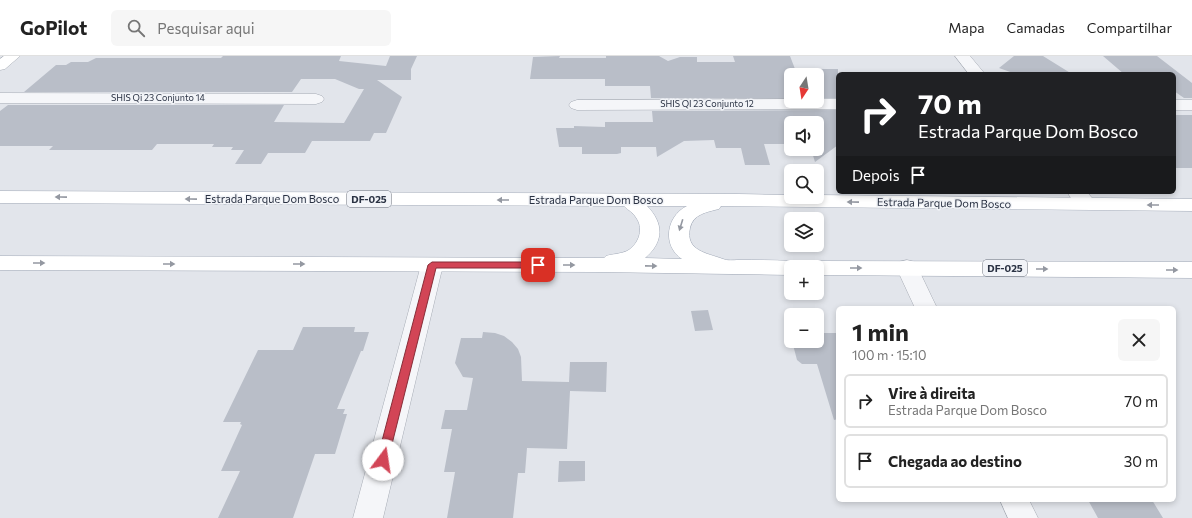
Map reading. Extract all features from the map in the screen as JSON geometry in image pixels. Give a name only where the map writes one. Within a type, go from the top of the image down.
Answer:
[{"type":"main road","points":[[0,66],[13,56]]},
{"type":"main road","name":"Estrada Parque Dom Bosco","points":[[0,197],[629,200],[1082,198],[1192,205]]},
{"type":"main road","points":[[598,265],[634,256],[644,248],[651,235],[649,223],[644,213],[629,200]]},
{"type":"main road","points":[[732,268],[694,257],[683,249],[678,234],[680,222],[686,214],[697,208],[738,200]]},
{"type":"main road","points":[[0,263],[598,265],[784,268]]},
{"type":"main road","name":"DF-025","points":[[824,268],[1192,270]]},
{"type":"street","points":[[962,56],[975,72]]},
{"type":"street","name":"SHIS Qi 23 Conjunto 14","points":[[0,98],[316,99]]},
{"type":"street","name":"SHIS QI 23 Conjunto 12","points":[[577,105],[836,104]]},
{"type":"street","points":[[1176,105],[1192,105]]},
{"type":"street","points":[[368,518],[432,265]]},
{"type":"street","points":[[907,268],[925,306]]},
{"type":"street","points":[[1015,502],[1022,518]]},
{"type":"building","points":[[223,56],[341,56],[339,61],[386,66],[390,56],[417,56],[411,69],[411,80],[377,80],[402,97],[386,133],[374,133],[370,141],[312,141],[305,153],[268,153],[261,164],[235,164],[244,150],[231,150],[233,147],[212,147],[214,144],[157,144],[152,150],[49,150],[53,146],[0,146],[0,111],[8,105],[284,105],[274,122],[344,123],[364,89],[359,89],[335,79],[301,79],[292,92],[24,92],[56,65],[66,65],[71,62],[88,62],[96,58],[221,58]]},
{"type":"building","points":[[560,56],[559,58],[606,58],[606,56],[659,56],[668,61],[680,57],[697,57],[697,62],[735,62],[733,56],[790,56],[795,68],[784,68],[784,98],[651,98],[650,86],[605,86],[605,79],[530,79],[533,57]]},
{"type":"building","points":[[1014,56],[1043,56],[1069,72],[1010,72],[999,68]]},
{"type":"building","points":[[1103,56],[1157,56],[1192,83],[1192,98],[1184,98],[1176,92],[1176,72],[1122,72]]},
{"type":"building","points":[[824,69],[838,69],[838,72],[836,72],[836,98],[824,98]]},
{"type":"building","points":[[836,110],[836,146],[824,155],[824,116],[784,116],[784,144],[764,144],[770,165],[745,165],[741,148],[716,148],[714,140],[684,141],[657,157],[656,147],[621,147],[621,153],[617,154],[582,154],[582,147],[559,147],[556,128],[574,128],[574,126],[605,127],[605,122],[653,122],[652,111]]},
{"type":"building","points":[[1176,115],[1192,115],[1192,168],[1176,168]]},
{"type":"building","points":[[813,156],[823,156],[815,162]]},
{"type":"building","points":[[708,310],[713,330],[695,331],[691,311]]},
{"type":"building","points":[[303,327],[355,327],[354,332],[369,332],[363,351],[361,351],[337,409],[345,409],[343,414],[347,414],[335,454],[315,454],[293,518],[218,518],[240,471],[221,471],[242,425],[240,424],[241,422],[223,422],[258,350],[293,350]]},
{"type":"building","points":[[483,332],[495,333],[504,336],[518,349],[521,357],[522,381],[569,382],[570,362],[607,362],[606,392],[570,391],[567,449],[527,448],[525,473],[518,473],[513,518],[447,518],[455,472],[444,472],[452,429],[441,429],[445,410],[467,410],[473,378],[463,377],[455,363],[461,338],[482,338]]},
{"type":"building","points":[[824,333],[836,333],[836,420],[834,420],[817,364],[802,364],[797,360],[794,348],[824,348]]},
{"type":"building","points":[[559,461],[585,461],[585,481],[558,482]]},
{"type":"building","points":[[1089,502],[1153,502],[1163,518],[1098,518]]},
{"type":"route","points":[[383,460],[432,265],[538,265]]}]
